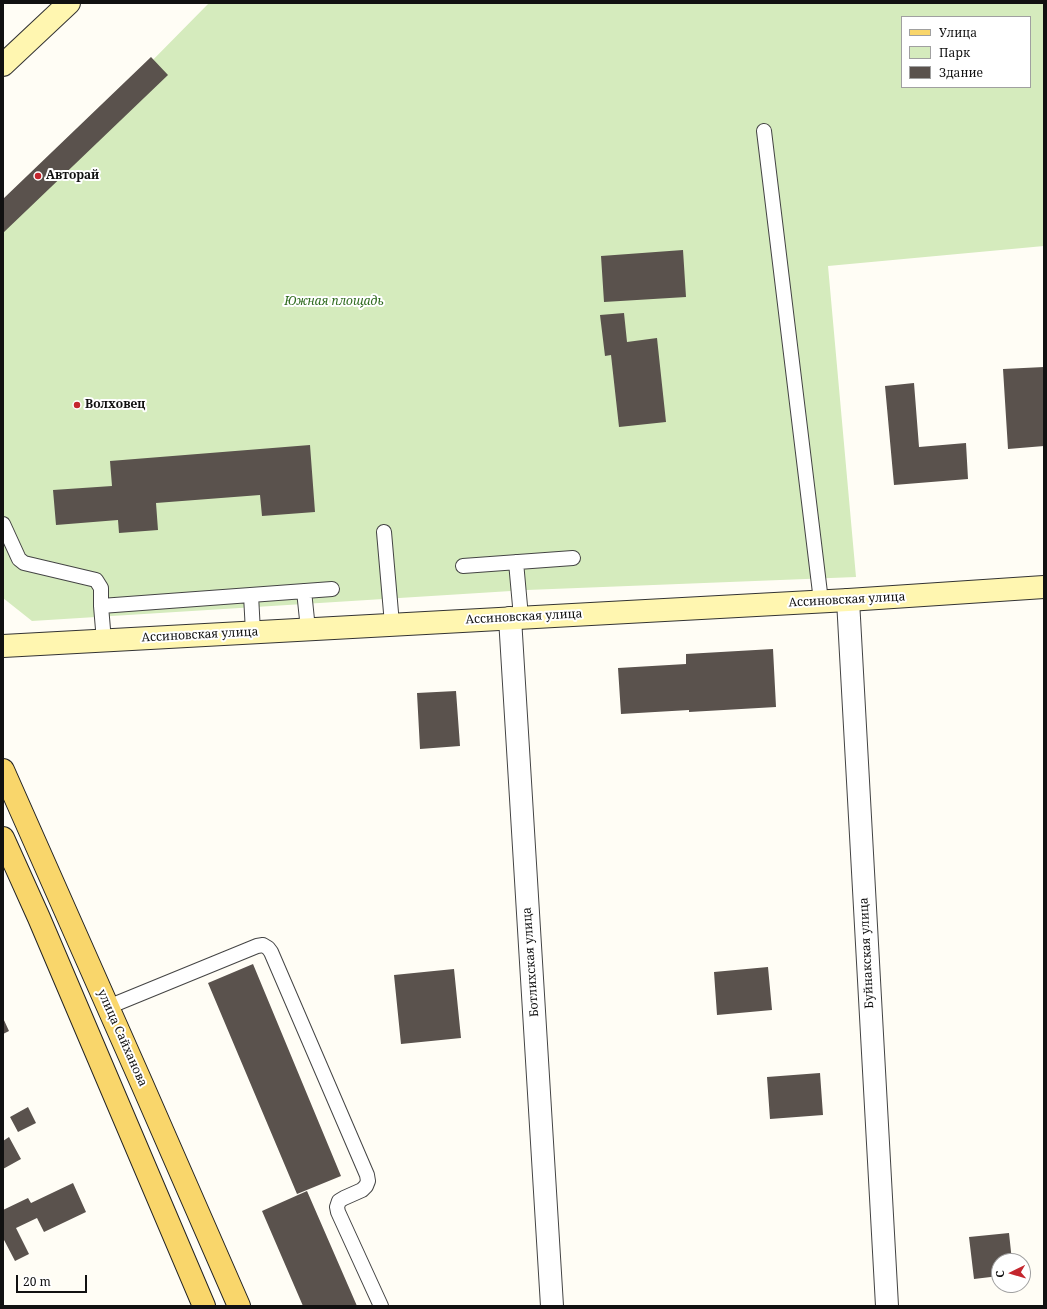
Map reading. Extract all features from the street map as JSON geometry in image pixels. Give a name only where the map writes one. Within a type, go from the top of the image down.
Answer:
[{"type":"main road","name":"улица Сайханова","points":[[3,770],[239,1306]]},
{"type":"main road","points":[[3,838],[39,918],[204,1306]]},
{"type":"street","points":[[3,65],[69,3]]},
{"type":"street","name":"Ассиновская улица","points":[[3,646],[848,600],[1044,587]]},
{"type":"street","name":"Буйнакская улица","points":[[848,600],[887,1306]]},
{"type":"street","name":"Ботлихская улица","points":[[515,618],[552,1306]]},
{"type":"lane","points":[[764,131],[821,601]]},
{"type":"lane","points":[[3,524],[19,559],[24,562],[96,580],[101,588],[104,641]]},
{"type":"lane","points":[[384,532],[392,624]]},
{"type":"lane","points":[[463,566],[573,558]]},
{"type":"lane","points":[[515,618],[516,562]]},
{"type":"lane","points":[[101,606],[332,589]]},
{"type":"lane","points":[[304,591],[308,629]]},
{"type":"lane","points":[[251,595],[253,632]]},
{"type":"lane","points":[[108,1007],[257,946],[263,945],[268,948],[367,1175],[368,1181],[366,1186],[362,1190],[339,1201],[337,1207],[381,1306]]},
{"type":"green space","name":"Южная площадь","points":[[209,3],[1044,3],[1044,246],[828,266],[856,577],[527,590],[32,621],[3,598],[3,212]]},
{"type":"building","points":[[151,57],[168,75],[3,233],[3,199]]},
{"type":"building","points":[[683,250],[686,297],[604,302],[601,256]]},
{"type":"building","points":[[624,313],[627,342],[657,338],[666,422],[619,427],[611,355],[605,356],[600,315]]},
{"type":"building","points":[[1044,367],[1044,446],[1008,449],[1003,369]]},
{"type":"building","points":[[914,383],[919,447],[966,443],[968,479],[894,485],[885,386]]},
{"type":"building","points":[[310,445],[315,512],[262,516],[260,495],[156,503],[158,530],[119,533],[118,520],[56,525],[53,490],[112,486],[110,461]]},
{"type":"building","points":[[773,649],[776,707],[621,714],[618,668],[686,664],[686,654]]},
{"type":"building","points":[[456,691],[460,746],[420,749],[417,693]]},
{"type":"building","points":[[253,964],[341,1176],[297,1194],[208,983]]},
{"type":"building","points":[[768,967],[772,1010],[717,1015],[714,972]]},
{"type":"building","points":[[454,969],[461,1038],[401,1044],[394,975]]},
{"type":"building","points":[[3,1018],[9,1031],[3,1034]]},
{"type":"building","points":[[820,1073],[823,1115],[770,1119],[767,1077]]},
{"type":"building","points":[[28,1107],[36,1123],[18,1132],[10,1117]]},
{"type":"building","points":[[9,1137],[21,1159],[3,1169],[3,1141]]},
{"type":"building","points":[[73,1183],[86,1212],[44,1232],[37,1218],[16,1228],[29,1254],[15,1261],[3,1238],[3,1210],[28,1198],[31,1203]]},
{"type":"building","points":[[307,1191],[357,1306],[303,1306],[262,1211]]},
{"type":"building","points":[[1009,1233],[1011,1253],[991,1253],[991,1277],[974,1279],[969,1237]]},
{"type":"place","name":"Авторай","points":[[38,176]]},
{"type":"place","name":"Волховец","points":[[77,405]]}]
